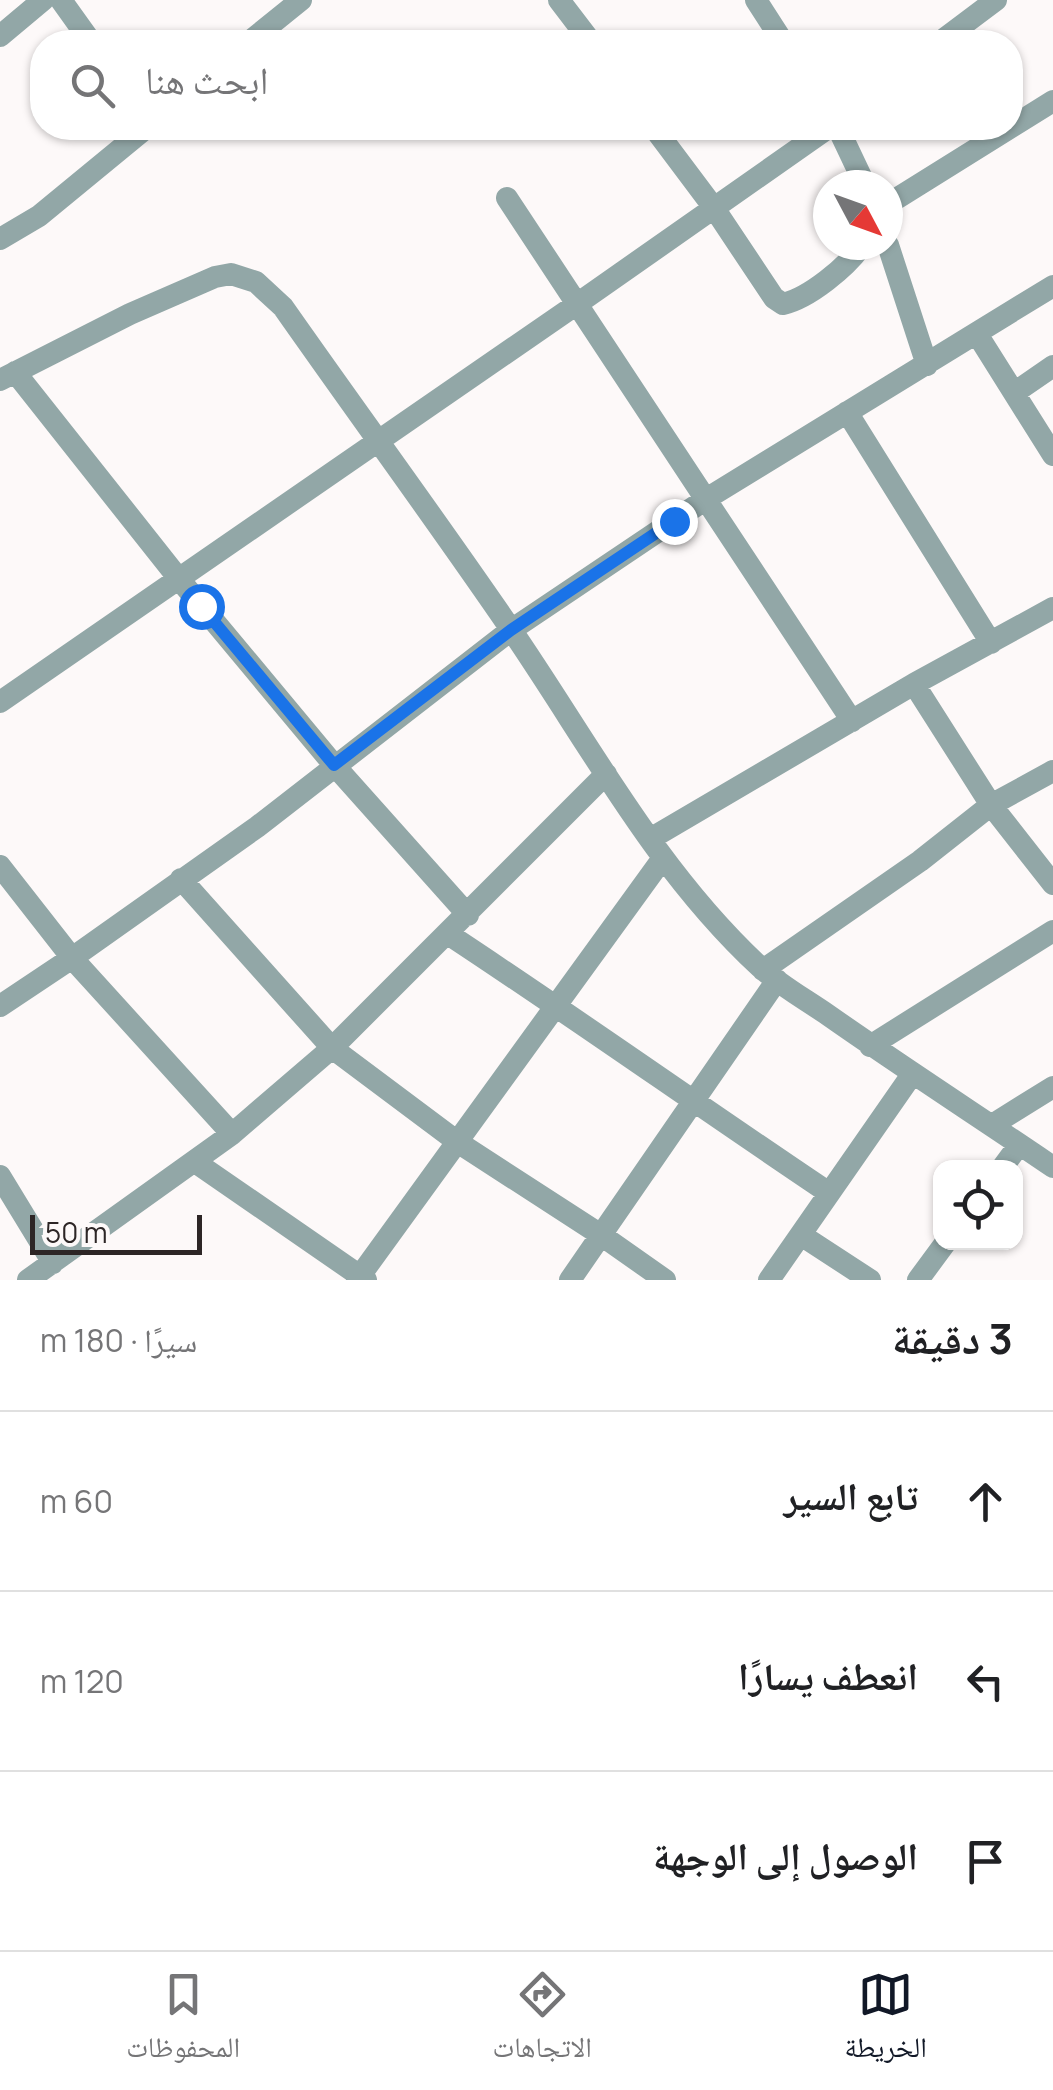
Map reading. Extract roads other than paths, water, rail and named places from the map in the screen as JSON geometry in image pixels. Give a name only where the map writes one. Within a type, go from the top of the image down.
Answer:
[{"type":"street","points":[[0,36],[43,0]]},
{"type":"street","points":[[61,0],[82,30]]},
{"type":"street","points":[[264,30],[300,0]]},
{"type":"street","points":[[559,0],[581,30]]},
{"type":"street","points":[[756,0],[776,30]]},
{"type":"street","points":[[956,30],[996,0]]},
{"type":"street","points":[[1023,120],[1053,101]]},
{"type":"street","points":[[5,228],[39,216],[131,140]]},
{"type":"street","points":[[663,140],[774,298],[783,304],[794,301],[849,260]]},
{"type":"street","points":[[0,702],[811,140]]},
{"type":"street","points":[[844,140],[858,170]]},
{"type":"street","points":[[903,195],[991,140]]},
{"type":"street","points":[[506,198],[852,721]]},
{"type":"street","points":[[893,260],[927,365]]},
{"type":"street","points":[[468,914],[334,765],[7,376],[214,277],[231,274],[256,282],[283,308],[511,630],[657,848],[738,945],[770,975],[870,1046],[1053,1167]]},
{"type":"street","points":[[0,1006],[256,827],[511,630],[706,500],[1053,286]]},
{"type":"street","points":[[977,334],[1053,455]]},
{"type":"street","points":[[1014,393],[1053,366]]},
{"type":"street","points":[[848,412],[991,643]]},
{"type":"street","points":[[195,1162],[361,1279],[556,1005],[657,848],[852,721],[1053,608]]},
{"type":"street","points":[[914,684],[991,805],[1053,884]]},
{"type":"street","points":[[570,1280],[693,1102],[770,975],[991,805],[1053,771]]},
{"type":"street","points":[[0,1176],[45,1273],[232,1134],[332,1048],[606,774]]},
{"type":"street","points":[[0,866],[72,958],[232,1134]]},
{"type":"street","points":[[181,879],[332,1048],[458,1143],[664,1280]]},
{"type":"street","points":[[870,1046],[1053,930]]},
{"type":"street","points":[[448,934],[829,1194]]},
{"type":"street","points":[[769,1280],[913,1073]]},
{"type":"street","points":[[992,1125],[1053,1086]]},
{"type":"street","points":[[1008,1160],[1019,1145]]},
{"type":"street","points":[[800,1234],[870,1280]]},
{"type":"street","points":[[918,1280],[940,1250]]}]
